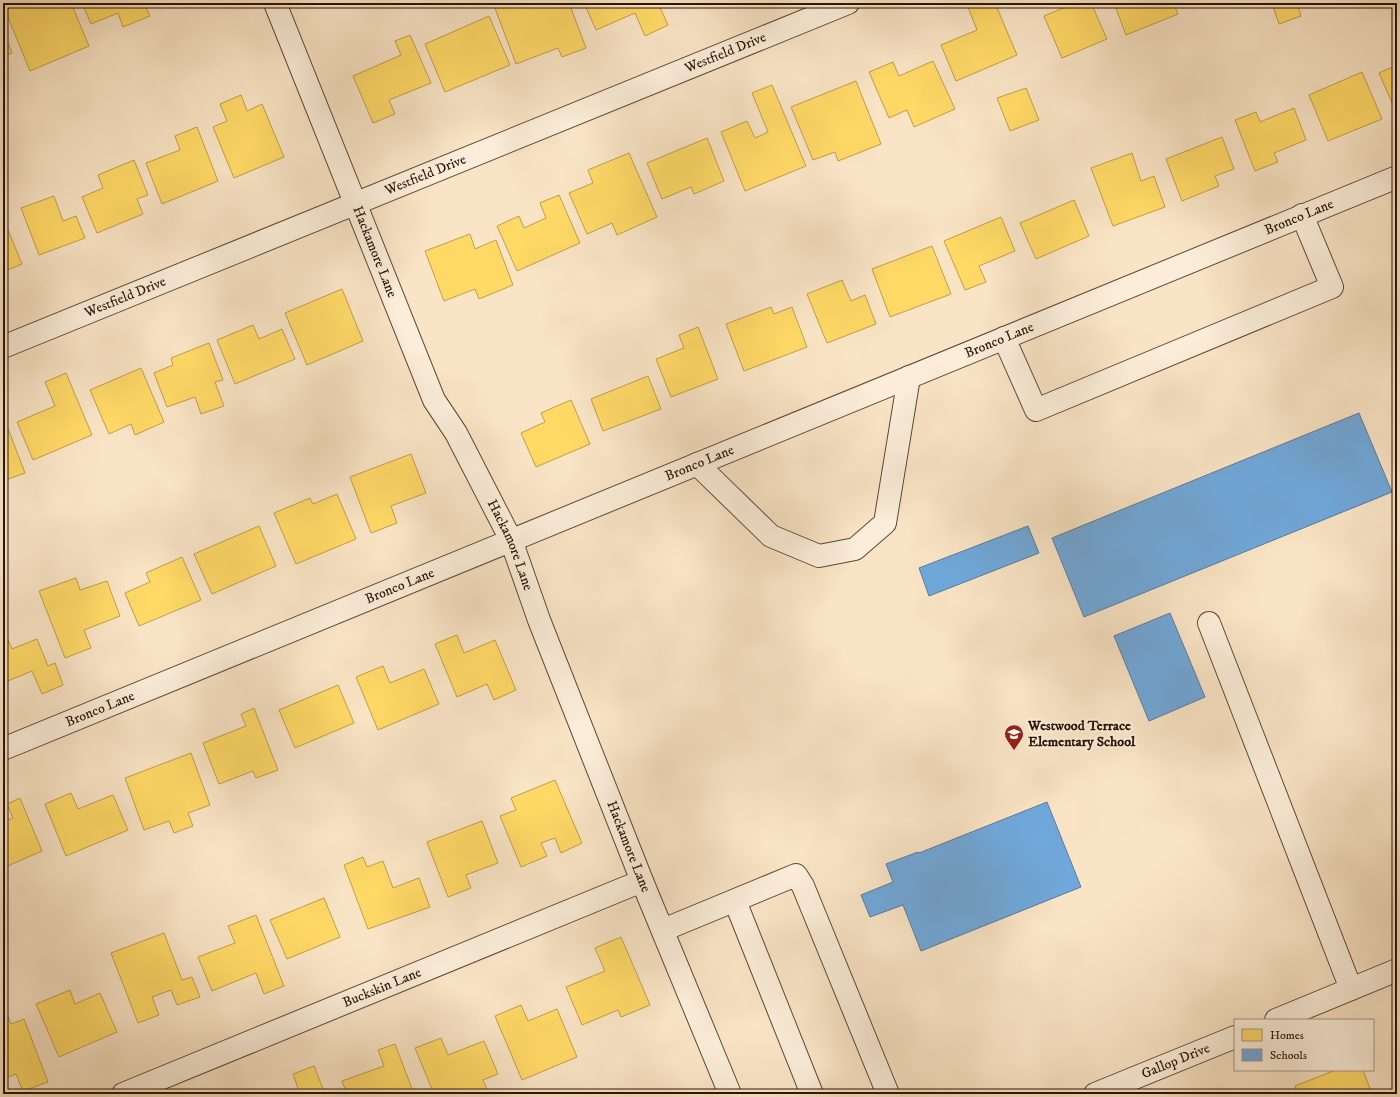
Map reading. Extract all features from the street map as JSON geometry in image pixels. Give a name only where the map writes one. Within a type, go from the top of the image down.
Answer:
[{"type":"street","name":"Hackamore Lane","points":[[274,3],[434,400],[456,432],[511,540],[539,620],[642,881],[730,1094]]},
{"type":"street","name":"Westfield Drive","points":[[3,347],[848,3]]},
{"type":"street","name":"Bronco Lane","points":[[3,749],[1397,177]]},
{"type":"street","points":[[1004,338],[1036,410],[1332,287],[1302,216]]},
{"type":"street","points":[[697,464],[771,536],[819,556],[855,549],[885,523],[909,377]]},
{"type":"street","points":[[1209,623],[1351,989]]},
{"type":"street","points":[[663,930],[796,875],[803,886],[882,1092]]},
{"type":"street","name":"Buckskin Lane","points":[[123,1094],[642,881]]},
{"type":"street","points":[[735,901],[812,1094]]},
{"type":"street","points":[[1278,1019],[1397,970]]},
{"type":"street","name":"Gallop Drive","points":[[1095,1094],[1234,1037]]},
{"type":"building: Homes","points":[[21,3],[71,3],[89,46],[30,71],[5,10]]},
{"type":"building: Homes","points":[[82,3],[144,3],[150,16],[123,27],[118,13],[91,24]]},
{"type":"building: Homes","points":[[493,3],[569,3],[586,48],[562,57],[558,48],[516,64]]},
{"type":"building: Homes","points":[[584,3],[658,3],[668,25],[645,36],[635,13],[596,30]]},
{"type":"building: Homes","points":[[977,3],[995,3],[1017,55],[956,81],[941,45],[977,30],[968,7]]},
{"type":"building: Homes","points":[[1075,3],[1091,3],[1107,39],[1062,58],[1044,16]]},
{"type":"building: Homes","points":[[1114,3],[1173,3],[1178,14],[1126,35]]},
{"type":"building: Homes","points":[[1272,3],[1297,3],[1301,16],[1279,24]]},
{"type":"building: Homes","points":[[489,16],[510,65],[445,92],[425,44]]},
{"type":"building: Homes","points":[[3,30],[12,53],[3,56]]},
{"type":"building: Homes","points":[[410,35],[431,83],[389,100],[395,114],[373,123],[353,76],[401,55],[395,41]]},
{"type":"building: Homes","points":[[933,61],[955,109],[914,127],[907,110],[889,118],[869,72],[893,62],[899,76]]},
{"type":"building: Homes","points":[[1397,65],[1397,106],[1394,107],[1379,73]]},
{"type":"building: Homes","points":[[1362,72],[1382,119],[1328,141],[1309,95]]},
{"type":"building: Homes","points":[[856,81],[881,144],[838,161],[835,152],[813,160],[791,107]]},
{"type":"building: Homes","points":[[772,85],[806,166],[745,191],[721,132],[747,121],[755,138],[768,132],[752,93]]},
{"type":"building: Homes","points":[[1026,88],[1039,120],[1010,131],[997,98]]},
{"type":"building: Homes","points":[[241,95],[247,111],[262,104],[284,157],[234,178],[213,127],[227,121],[220,104]]},
{"type":"building: Homes","points":[[1294,108],[1306,140],[1274,153],[1278,162],[1255,171],[1235,120],[1256,112],[1260,122]]},
{"type":"building: Homes","points":[[197,127],[218,181],[162,204],[146,163],[180,150],[175,136]]},
{"type":"building: Homes","points":[[1222,137],[1234,169],[1215,176],[1219,186],[1182,201],[1166,159]]},
{"type":"building: Homes","points":[[707,138],[724,181],[694,194],[691,187],[662,199],[647,163]]},
{"type":"building: Homes","points":[[629,153],[657,217],[617,235],[612,223],[587,234],[569,193],[593,183],[588,170]]},
{"type":"building: Homes","points":[[1132,153],[1141,181],[1154,176],[1165,207],[1113,226],[1091,168]]},
{"type":"building: Homes","points":[[134,160],[148,195],[137,199],[143,214],[97,233],[82,197],[103,188],[98,175]]},
{"type":"building: Homes","points":[[559,195],[580,243],[517,271],[497,226],[519,216],[524,228],[546,218],[540,203]]},
{"type":"building: Homes","points":[[54,196],[63,221],[76,216],[85,238],[39,255],[21,208]]},
{"type":"building: Homes","points":[[1074,200],[1089,236],[1036,259],[1020,223]]},
{"type":"building: Homes","points":[[1001,217],[1015,251],[979,266],[986,282],[965,290],[944,241]]},
{"type":"building: Homes","points":[[3,218],[22,264],[3,272]]},
{"type":"building: Homes","points":[[470,234],[475,249],[496,240],[513,285],[479,299],[475,289],[444,301],[425,251]]},
{"type":"building: Homes","points":[[932,246],[951,294],[890,317],[872,269]]},
{"type":"building: Homes","points":[[842,280],[851,301],[865,295],[876,324],[827,343],[807,294]]},
{"type":"building: Homes","points":[[342,289],[363,341],[307,365],[285,313]]},
{"type":"building: Homes","points":[[771,307],[774,314],[792,307],[807,347],[744,371],[726,324]]},
{"type":"building: Homes","points":[[253,325],[259,339],[282,329],[295,359],[235,384],[217,340]]},
{"type":"building: Homes","points":[[698,327],[718,379],[671,397],[656,359],[684,348],[679,335]]},
{"type":"building: Homes","points":[[209,343],[223,380],[215,382],[224,406],[201,414],[195,397],[167,407],[154,373],[173,365],[171,358]]},
{"type":"building: Homes","points":[[141,368],[164,422],[135,435],[131,424],[109,434],[90,390]]},
{"type":"building: Homes","points":[[66,373],[92,435],[33,460],[17,422],[55,406],[45,382]]},
{"type":"building: Homes","points":[[648,376],[661,409],[603,431],[591,399]]},
{"type":"building: Homes","points":[[571,400],[590,444],[536,467],[521,433],[545,422],[541,413]]},
{"type":"building: Homes","points":[[7,426],[25,473],[3,481],[3,427]]},
{"type":"building: Homes","points":[[411,454],[426,493],[391,506],[397,523],[371,533],[350,477]]},
{"type":"building: Homes","points":[[337,494],[356,539],[296,564],[274,513],[310,498],[313,504]]},
{"type":"building: Homes","points":[[259,526],[276,566],[212,594],[194,554]]},
{"type":"building: Homes","points":[[182,557],[201,600],[139,626],[125,593],[150,582],[146,573]]},
{"type":"building: Homes","points":[[76,578],[80,590],[107,581],[120,616],[84,630],[91,648],[65,658],[39,591]]},
{"type":"building: Homes","points":[[3,628],[12,649],[37,639],[48,666],[55,663],[63,685],[42,694],[32,671],[3,683]]},
{"type":"building: Homes","points":[[457,635],[464,653],[495,640],[516,690],[494,700],[487,684],[457,697],[435,644]]},
{"type":"building: Homes","points":[[383,666],[390,683],[424,669],[439,704],[378,730],[356,677]]},
{"type":"building: Homes","points":[[338,685],[354,723],[295,748],[279,710]]},
{"type":"building: Homes","points":[[254,708],[278,770],[256,778],[253,771],[219,784],[203,743],[246,726],[241,714]]},
{"type":"building: Homes","points":[[191,753],[210,805],[188,813],[193,826],[174,833],[169,821],[144,830],[125,778]]},
{"type":"building: Homes","points":[[555,780],[582,843],[561,853],[555,838],[541,843],[547,856],[521,867],[500,816],[516,810],[511,798]]},
{"type":"building: Homes","points":[[71,793],[78,809],[113,795],[128,830],[66,856],[45,804]]},
{"type":"building: Homes","points":[[20,798],[42,851],[3,868],[3,822],[13,818],[7,804]]},
{"type":"building: Homes","points":[[482,821],[498,863],[466,875],[471,888],[448,897],[427,842]]},
{"type":"building: Homes","points":[[363,857],[367,867],[383,861],[393,888],[419,878],[430,907],[368,929],[344,865]]},
{"type":"building: Homes","points":[[324,898],[340,937],[287,959],[270,920]]},
{"type":"building: Homes","points":[[256,915],[284,986],[264,994],[256,973],[212,991],[198,957],[235,943],[228,926]]},
{"type":"building: Homes","points":[[164,933],[182,980],[192,977],[200,997],[177,1005],[171,990],[152,997],[159,1015],[138,1023],[111,953]]},
{"type":"building: Homes","points":[[621,937],[650,1005],[621,1017],[618,1010],[582,1025],[566,987],[605,971],[595,948]]},
{"type":"building: Homes","points":[[70,990],[75,1004],[100,993],[117,1032],[59,1057],[36,1004]]},
{"type":"building: Homes","points":[[3,1004],[11,1024],[24,1019],[48,1082],[23,1091],[16,1074],[3,1079]]},
{"type":"building: Homes","points":[[521,1005],[528,1021],[557,1009],[577,1057],[522,1080],[495,1016]]},
{"type":"building: Homes","points":[[441,1038],[448,1055],[484,1041],[498,1074],[483,1080],[489,1094],[457,1094],[456,1091],[449,1094],[434,1094],[415,1048]]},
{"type":"building: Homes","points":[[395,1044],[414,1094],[347,1094],[342,1081],[384,1066],[378,1050]]},
{"type":"building: Homes","points":[[314,1066],[325,1094],[300,1094],[293,1074]]},
{"type":"building: Homes","points":[[1333,1071],[1363,1071],[1372,1094],[1298,1094],[1295,1086]]},
{"type":"building: Schools","points":[[1359,413],[1392,492],[1084,617],[1052,538]]},
{"type":"building: Schools","points":[[1028,526],[1039,553],[929,596],[919,568]]},
{"type":"building: Schools","points":[[1170,613],[1205,697],[1149,721],[1114,636]]},
{"type":"building: Schools","points":[[1047,802],[1081,887],[921,951],[903,905],[870,917],[861,895],[893,882],[886,864],[918,852],[919,853]]},
{"type":"place","name":"Westwood Terrace Elementary School","points":[[1014,751]]}]
